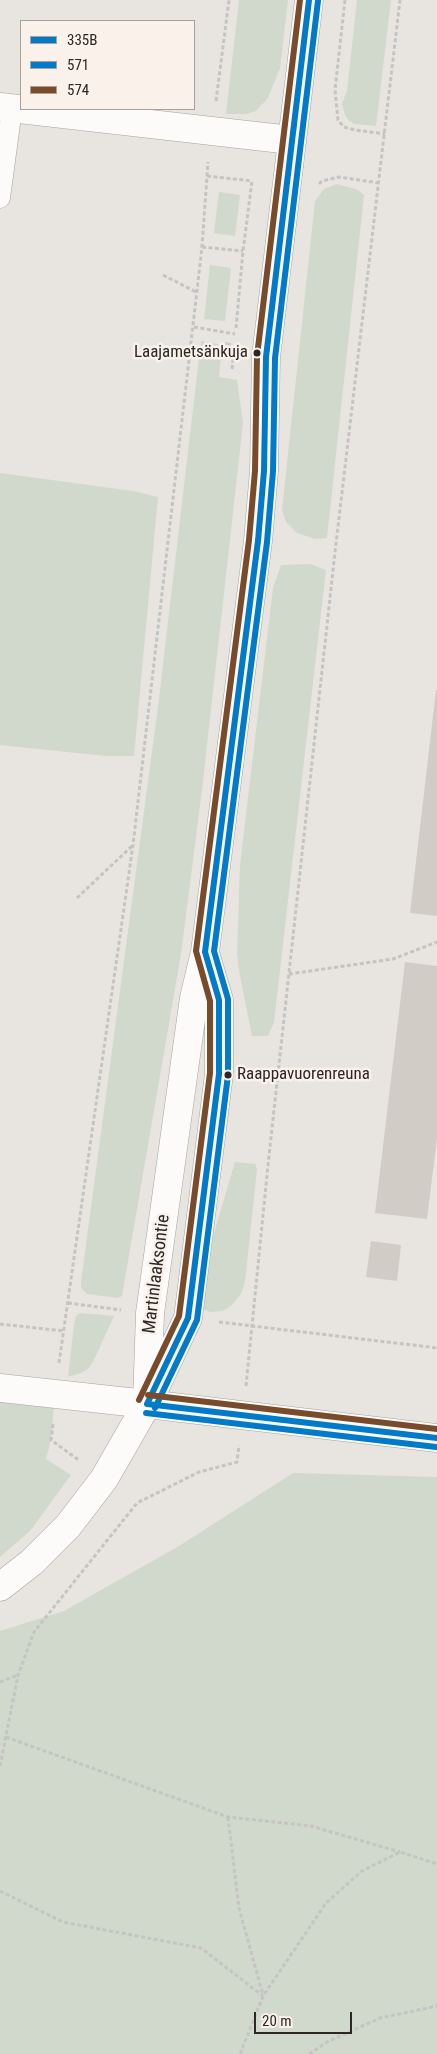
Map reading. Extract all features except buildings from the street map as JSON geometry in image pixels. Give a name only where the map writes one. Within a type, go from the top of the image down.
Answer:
[{"type":"street","name":"Martinlaaksontie","points":[[147,1404],[150,1313],[194,998],[205,952],[258,542],[264,471],[266,357],[309,0]]},
{"type":"street","points":[[6,108],[20,109]]},
{"type":"street","points":[[25,110],[291,140]]},
{"type":"street","name":"Martinlaaksontie","points":[[147,1404],[188,1318],[220,1074],[218,1000],[205,952]]},
{"type":"street","points":[[0,1388],[244,1414],[437,1438]]},
{"type":"street","points":[[0,1587],[32,1562],[68,1526],[104,1479],[147,1404]]},
{"type":"lane","points":[[0,198],[6,108]]},
{"type":"path","points":[[137,1503],[51,1440],[55,1394],[133,844],[194,327],[212,130],[229,0]]},
{"type":"path","points":[[345,0],[335,90],[338,120],[344,127],[385,134]]},
{"type":"path","points":[[0,1766],[18,1676],[34,1632],[137,1503],[198,1472],[237,1462],[244,1414],[335,552],[400,0]]},
{"type":"path","points":[[234,342],[252,181]]},
{"type":"path","points":[[202,247],[243,251]]},
{"type":"path","points":[[163,275],[196,292]]},
{"type":"path","points":[[194,327],[235,334]]},
{"type":"path","points":[[232,369],[234,350]]},
{"type":"path","points":[[77,898],[133,844]]},
{"type":"path","points":[[289,974],[393,959],[437,942]]},
{"type":"path","points":[[68,1303],[150,1313]]},
{"type":"path","points":[[188,1318],[437,1348]]},
{"type":"path","points":[[0,1324],[64,1331]]},
{"type":"path","points":[[0,1682],[18,1676]]},
{"type":"path","points":[[6,1737],[228,1817],[311,1826],[437,1864]]},
{"type":"path","points":[[228,1817],[239,1908],[263,1996]]},
{"type":"path","points":[[240,2054],[263,1996],[326,1904],[362,1870],[400,1852]]},
{"type":"path","points":[[0,1891],[63,1922],[201,1948],[263,1996]]},
{"type":"path","points":[[309,2054],[327,2042],[380,2018],[437,2006]]},
{"type":"shaded area","points":[[239,0],[288,0],[280,68],[268,98],[256,111],[246,114],[226,114]]},
{"type":"shaded area","points":[[357,0],[391,0],[376,126],[355,124],[349,121],[345,115],[342,103],[347,91]]},
{"type":"shaded area","points":[[337,184],[358,190],[364,195],[327,538],[315,539],[297,533],[286,522],[282,510],[315,201],[324,189]]},
{"type":"shaded area","points":[[219,192],[240,195],[235,236],[214,233]]},
{"type":"shaded area","points":[[210,265],[231,268],[225,321],[204,319]]},
{"type":"shaded area","points":[[201,341],[222,345],[219,377],[237,380],[243,423],[202,790],[181,954],[122,1296],[118,1298],[87,1294],[81,1288],[81,1282],[158,707]]},
{"type":"shaded area","points":[[0,473],[133,491],[158,497],[134,756],[106,756],[0,745]]},
{"type":"shaded area","points":[[310,564],[326,570],[274,1022],[268,1036],[252,1036],[237,955],[240,865],[273,588],[281,565]]},
{"type":"shaded area","points":[[235,1162],[255,1164],[257,1169],[245,1282],[241,1294],[232,1305],[223,1311],[210,1312],[201,1308],[206,1260]]},
{"type":"shaded area","points":[[80,1313],[114,1316],[88,1369],[68,1377],[74,1325],[76,1316]]},
{"type":"shaded area","points":[[0,1388],[55,1394],[51,1440],[46,1459],[71,1475],[30,1531],[0,1557]]},
{"type":"shaded area","points":[[293,1473],[437,1477],[437,2054],[0,2054],[0,1631],[64,1611],[179,1546]]},
{"type":"transit line","name":"574","points":[[139,1400],[179,1316],[210,1073],[210,1001],[196,951],[249,540],[255,471],[257,356],[300,0]]},
{"type":"transit line","name":"335B","points":[[147,1404],[188,1318],[219,1074],[219,1000],[205,952],[258,541],[264,471],[266,357],[309,0]]},
{"type":"transit line","name":"571","points":[[155,1408],[197,1320],[228,1075],[228,999],[214,951],[267,542],[273,471],[275,358],[318,1]]},
{"type":"transit line","name":"574","points":[[148,1395],[437,1429]]},
{"type":"transit line","name":"335B","points":[[147,1404],[437,1438]]},
{"type":"transit line","name":"571","points":[[146,1413],[436,1447]]},
{"type":"place","name":"Laajametsänkuja","points":[[257,353]]},
{"type":"place","name":"Raappavuorenreuna","points":[[228,1075]]}]
